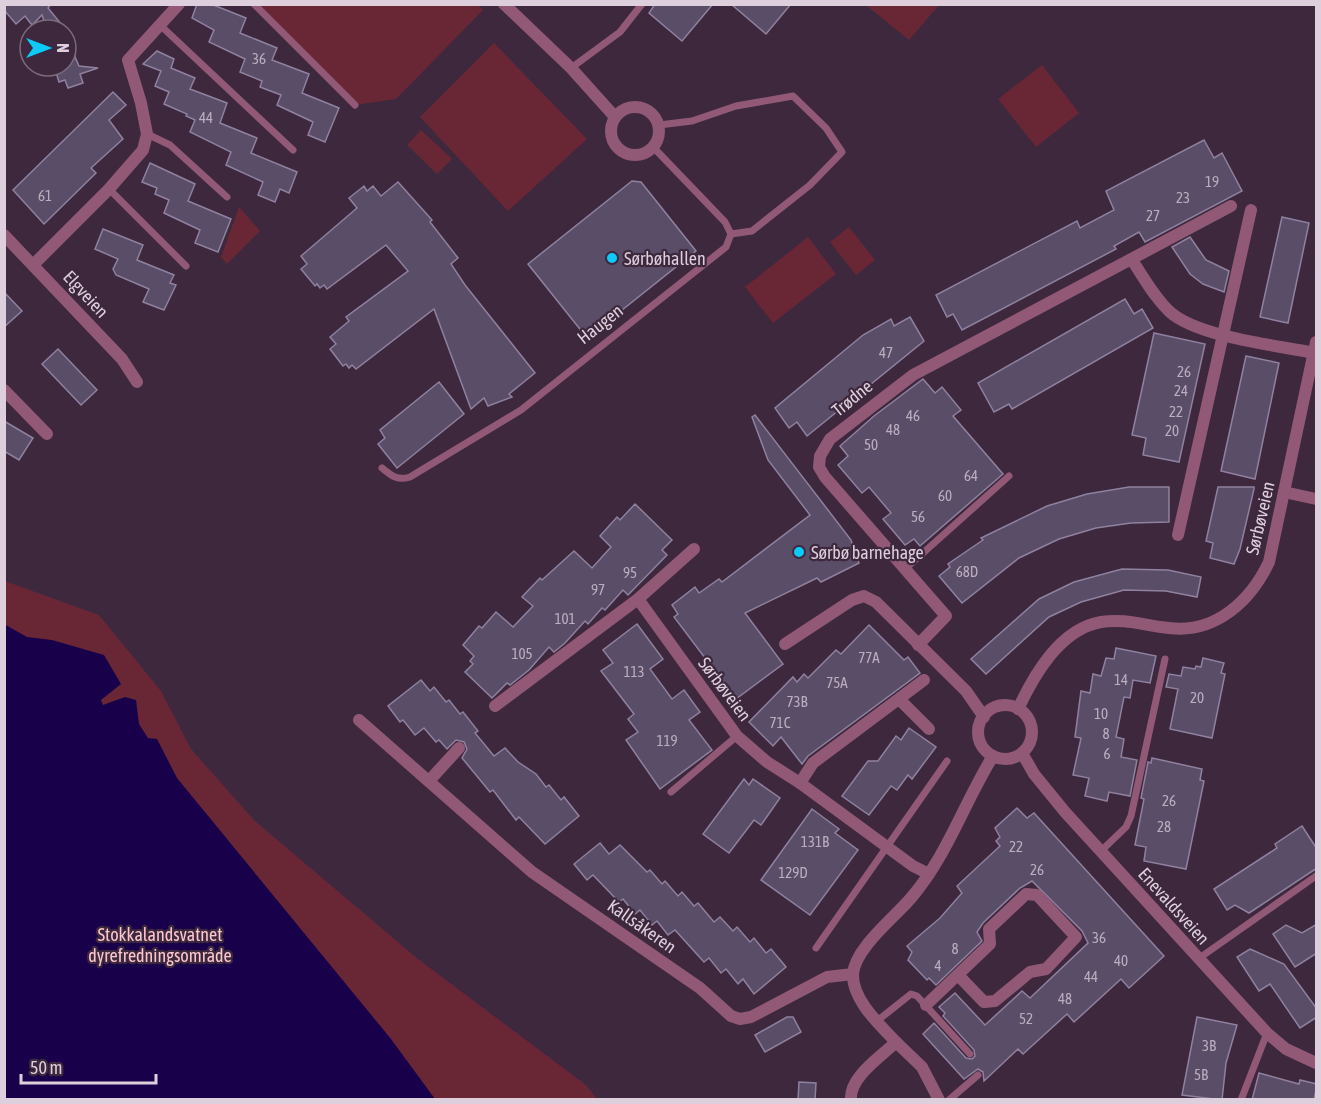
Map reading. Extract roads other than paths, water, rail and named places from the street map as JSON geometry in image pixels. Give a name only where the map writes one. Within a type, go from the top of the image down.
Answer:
[{"type":"street","points":[[33,264],[110,189],[143,150],[147,134],[141,103],[128,60],[179,4]]},
{"type":"street","points":[[504,4],[571,68],[615,117]]},
{"type":"street","points":[[628,107],[644,108],[651,112],[659,125],[660,133],[654,148],[639,155],[623,152],[613,140],[611,132],[615,117],[628,107]]},
{"type":"street","name":"Trødne","points":[[918,645],[946,616],[825,477],[819,467],[824,447],[878,399],[913,375],[1231,206]]},
{"type":"street","points":[[1178,535],[1251,210]]},
{"type":"street","name":"Elgveien","points":[[4,235],[122,359],[137,382]]},
{"type":"street","points":[[1132,260],[1158,299],[1171,313],[1197,327],[1224,334],[1315,347]]},
{"type":"street","name":"Sørbøveien","points":[[1018,708],[1049,655],[1080,630],[1100,622],[1133,620],[1170,628],[1203,626],[1223,617],[1241,604],[1258,584],[1269,561],[1315,347]]},
{"type":"street","points":[[4,390],[47,434]]},
{"type":"street","points":[[1284,492],[1317,499]]},
{"type":"street","points":[[495,706],[638,598],[694,549]]},
{"type":"street","points":[[785,644],[852,600],[864,596],[876,602],[966,691],[984,717]]},
{"type":"street","name":"Sørbøveien","points":[[638,598],[737,736],[767,762],[800,783],[887,848],[929,874]]},
{"type":"street","points":[[800,783],[813,763],[924,680]]},
{"type":"street","points":[[899,699],[929,729]]},
{"type":"street","points":[[995,707],[1018,708],[1030,722],[1031,740],[1022,753],[1008,759],[993,756],[986,751],[978,734],[984,717],[995,707]]},
{"type":"street","name":"Kallsåkeren","points":[[359,720],[532,872],[700,988],[731,1016],[740,1019],[751,1017],[827,977],[853,974]]},
{"type":"street","points":[[429,781],[459,748]]},
{"type":"street","name":"Enevaldsveien","points":[[1022,753],[1034,774],[1065,812],[1267,1033],[1286,1049],[1317,1063]]},
{"type":"street","points":[[939,1100],[922,1067],[896,1042],[864,1004],[853,974],[858,958],[929,874],[944,851],[978,781],[993,756]]},
{"type":"street","points":[[926,1005],[990,944],[989,929],[1026,894],[1037,895],[1076,937],[1046,969],[1030,972],[995,1001],[984,1002],[958,975]]},
{"type":"street","points":[[851,1100],[850,1093],[857,1080],[896,1042]]},
{"type":"lane","points":[[255,4],[355,105]]},
{"type":"lane","points":[[571,68],[620,32],[642,4]]},
{"type":"lane","points":[[160,25],[293,150]]},
{"type":"lane","points":[[654,148],[725,222],[731,234],[752,231],[810,185],[842,152],[826,128],[793,96],[736,106],[692,121],[659,125]]},
{"type":"lane","points":[[147,134],[170,145],[227,197]]},
{"type":"lane","points":[[110,189],[186,266]]},
{"type":"lane","name":"Haugen","points":[[382,468],[392,477],[401,480],[410,477],[521,410],[717,256],[726,247],[731,234]]},
{"type":"lane","points":[[904,570],[1010,476]]},
{"type":"lane","points":[[1101,850],[1126,827],[1131,816],[1165,659]]},
{"type":"lane","points":[[671,792],[737,736]]},
{"type":"lane","points":[[816,948],[947,761]]},
{"type":"lane","points":[[1198,959],[1317,876]]},
{"type":"lane","points":[[877,1021],[911,994],[917,996],[970,1054]]},
{"type":"lane","points":[[1241,1100],[1267,1033]]},
{"type":"lane","points":[[948,1100],[978,1075]]},
{"type":"place","name":"Sørbøhallen","points":[[612,258]]},
{"type":"place","name":"Sørbø barnehage","points":[[799,552]]},
{"type":"park label","name":"Stokkalandsvatnet dyrefredningsområde","points":[[160,944]]}]
